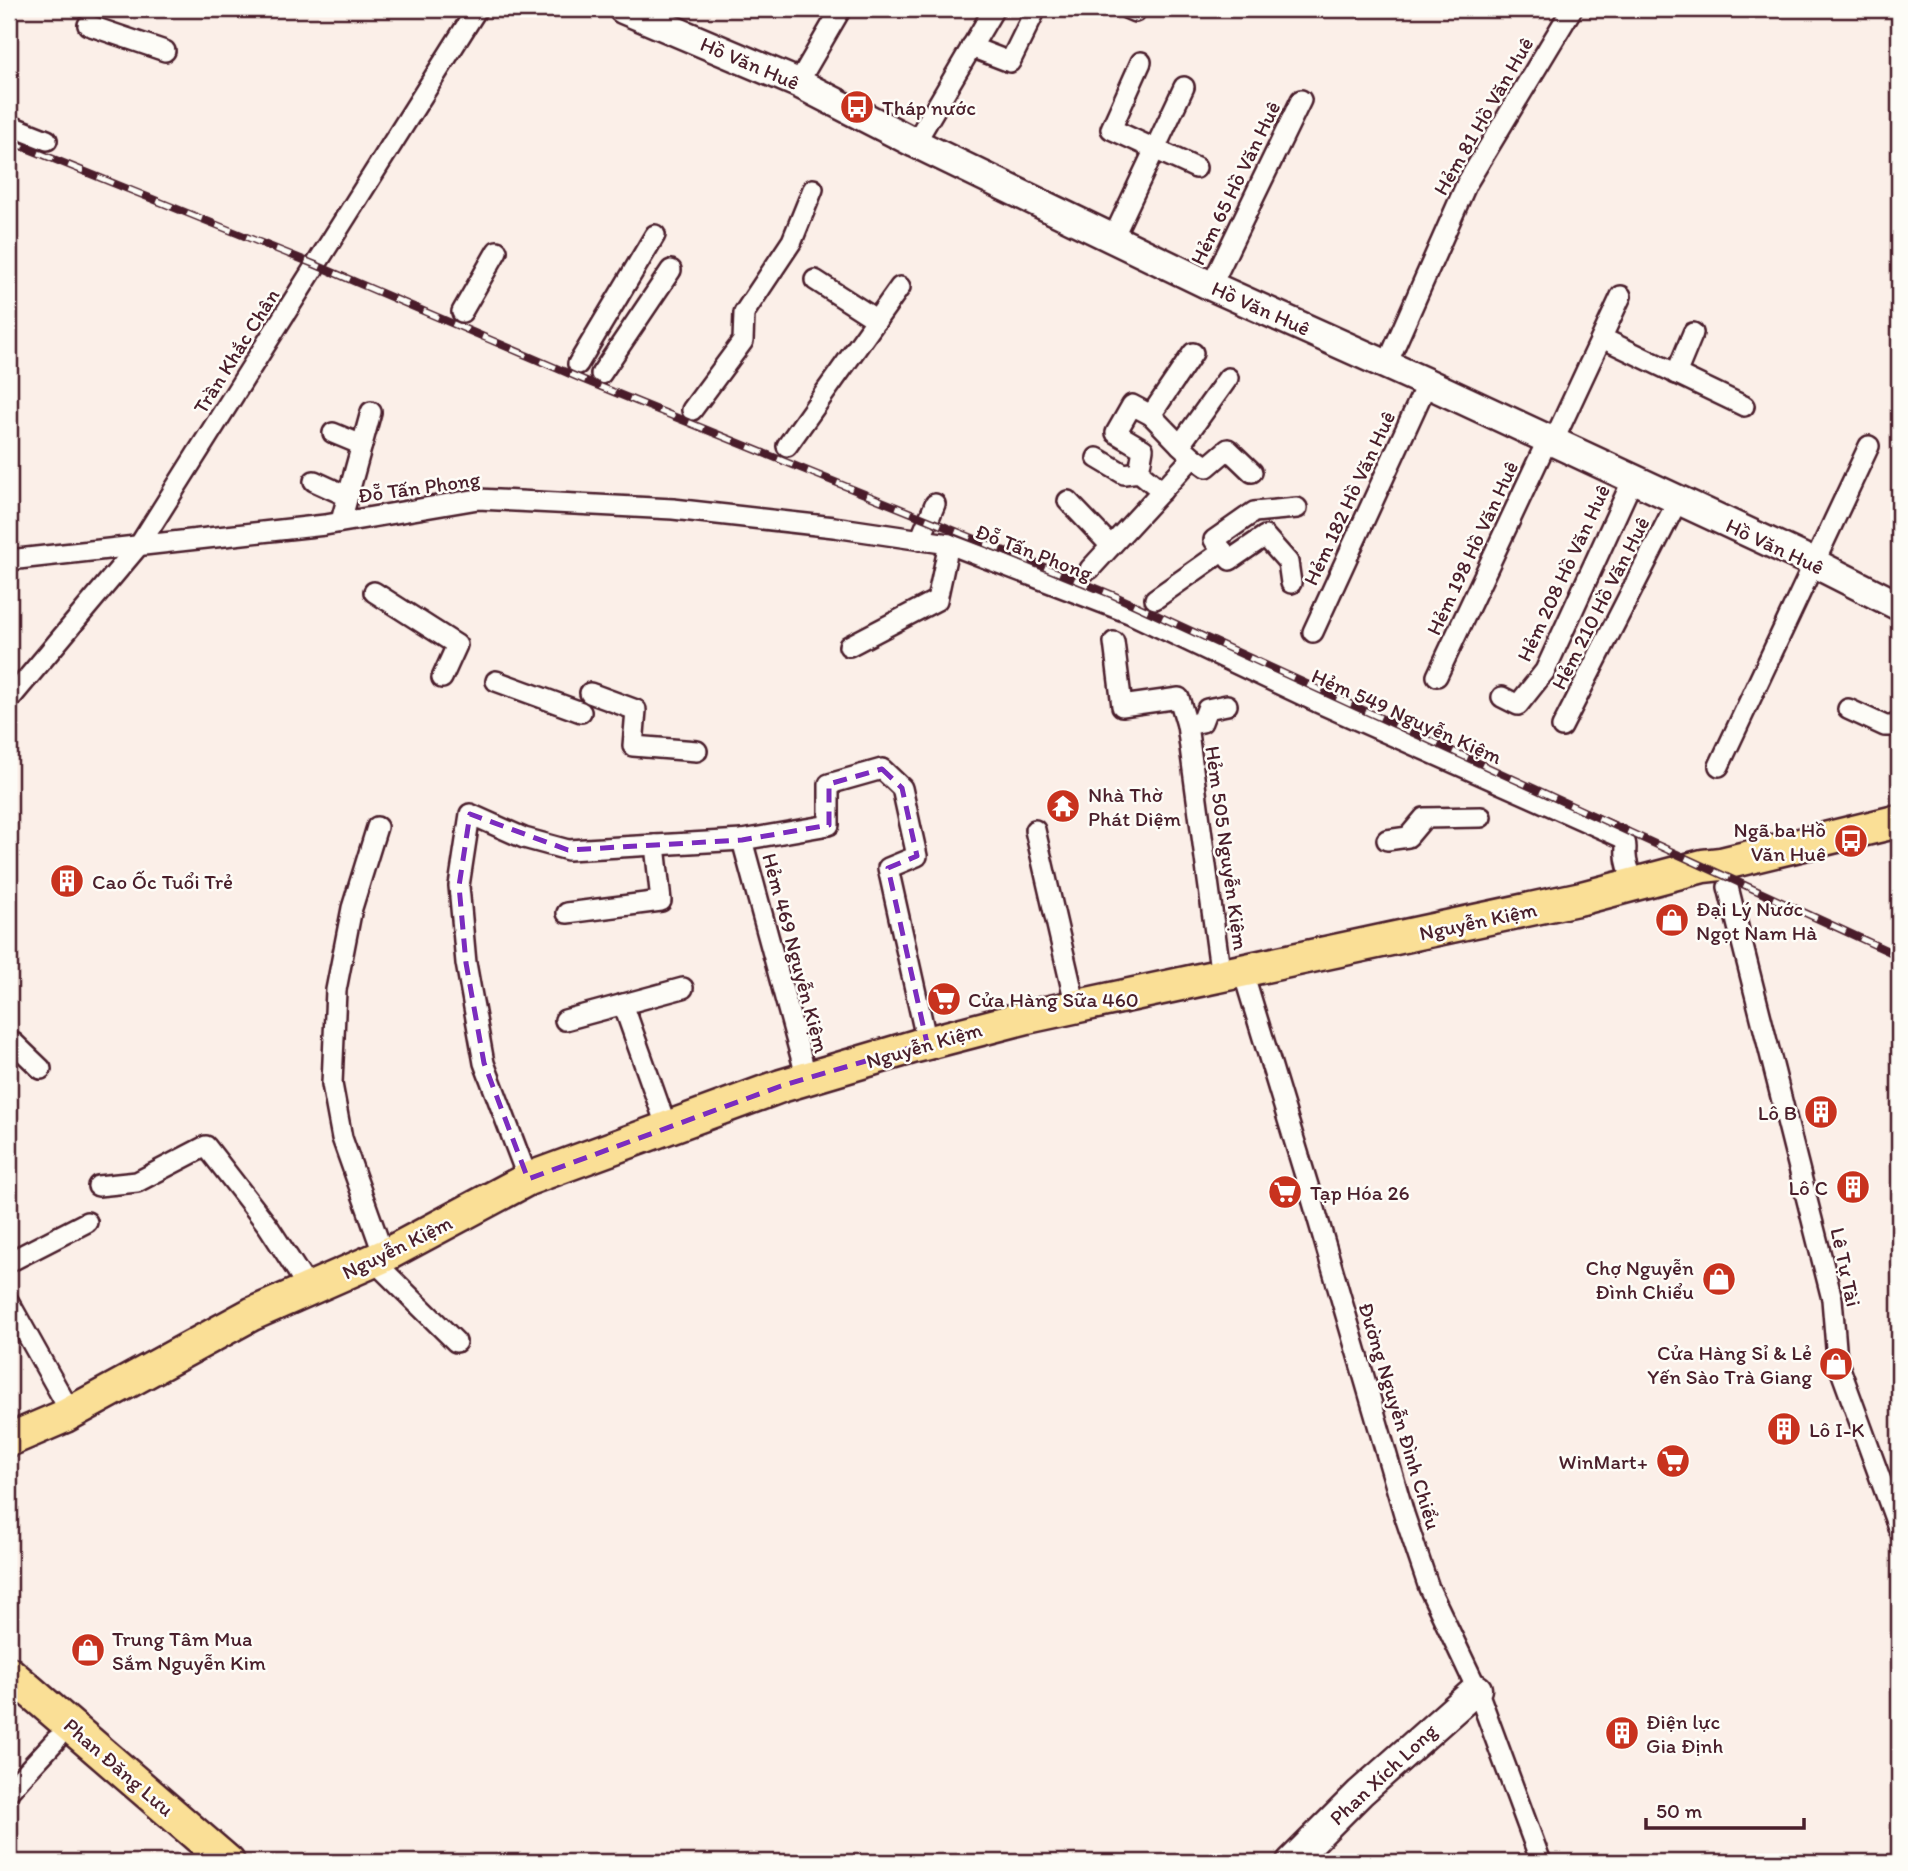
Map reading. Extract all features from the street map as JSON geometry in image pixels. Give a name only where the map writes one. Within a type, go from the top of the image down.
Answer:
[{"type":"main road","name":"Hồ Văn Huê","points":[[623,9],[798,83],[915,143],[1211,286],[1387,364],[1814,563],[1899,606]]},
{"type":"main road","name":"Nguyễn Kiệm","points":[[9,1440],[71,1413],[252,1314],[379,1258],[527,1179],[807,1079],[927,1043],[1076,1007],[1581,898],[1899,821]]},
{"type":"main road","name":"Phan Đăng Lưu","points":[[9,1673],[228,1862]]},
{"type":"main road","name":"Phan Xích Long","points":[[1291,1862],[1360,1793],[1477,1689]]},
{"type":"main road","name":"Phan Đăng Lưu","points":[[9,1700],[199,1862]]},
{"type":"street","name":"Trần Khắc Chân","points":[[9,700],[140,544],[477,9]]},
{"type":"street","points":[[798,83],[841,9]]},
{"type":"street","points":[[915,143],[994,9]]},
{"type":"street","points":[[971,47],[1010,62],[1036,9]]},
{"type":"street","points":[[1128,9],[1135,12],[1137,9]]},
{"type":"street","name":"Hẻm 81 Hồ Văn Huê","points":[[1387,364],[1467,183],[1572,9]]},
{"type":"street","points":[[88,25],[165,51]]},
{"type":"street","points":[[1141,62],[1111,129],[1196,168]]},
{"type":"street","points":[[1113,238],[1184,87]]},
{"type":"street","name":"Hẻm 65 Hồ Văn Huê","points":[[1211,286],[1301,100]]},
{"type":"street","points":[[9,125],[47,140]]},
{"type":"street","points":[[692,410],[743,341],[744,313],[792,241],[813,189]]},
{"type":"street","points":[[578,363],[654,235]]},
{"type":"street","points":[[462,312],[498,251]]},
{"type":"street","points":[[601,374],[671,270]]},
{"type":"street","points":[[815,281],[877,320]]},
{"type":"street","points":[[787,446],[900,287]]},
{"type":"street","name":"Hẻm 198 Hồ Văn Huê","points":[[1437,676],[1621,296]]},
{"type":"street","points":[[1676,374],[1693,333]]},
{"type":"street","points":[[1602,338],[1744,406]]},
{"type":"street","points":[[1151,415],[1193,353]]},
{"type":"street","points":[[1090,569],[1161,491],[1228,378]]},
{"type":"street","name":"Hẻm 182 Hồ Văn Huê","points":[[1313,632],[1427,383]]},
{"type":"street","points":[[1139,472],[1143,449],[1116,433],[1132,405],[1151,415],[1186,451],[1207,467],[1228,449],[1252,472]]},
{"type":"street","points":[[341,521],[371,412]]},
{"type":"street","points":[[333,433],[362,445]]},
{"type":"street","points":[[1719,766],[1869,446]]},
{"type":"street","points":[[1097,458],[1124,474],[1139,472],[1161,491]]},
{"type":"street","name":"Hẻm 208 Hồ Văn Huê","points":[[1502,697],[1518,705],[1545,671],[1633,479]]},
{"type":"street","points":[[314,481],[347,496]]},
{"type":"street","name":"Đỗ Tấn Phong","points":[[9,561],[325,524],[478,499],[673,509],[834,527],[949,544],[1129,613]]},
{"type":"street","name":"Hẻm 210 Hồ Văn Huê","points":[[1562,727],[1678,500]]},
{"type":"street","points":[[1068,502],[1111,546]]},
{"type":"street","points":[[920,540],[935,503]]},
{"type":"street","points":[[1291,583],[1288,562],[1265,536],[1230,560],[1214,540],[1254,512],[1297,508]]},
{"type":"street","points":[[849,646],[937,600],[949,544]]},
{"type":"street","points":[[1155,599],[1223,551]]},
{"type":"street","points":[[374,592],[457,645],[442,678]]},
{"type":"street","name":"Hẻm 549 Nguyễn Kiệm","points":[[1129,613],[1317,702],[1623,838],[1635,884]]},
{"type":"street","name":"Hẻm 505 Nguyễn Kiệm","points":[[1114,642],[1122,706],[1180,698],[1232,975]]},
{"type":"street","points":[[496,681],[581,712]]},
{"type":"street","points":[[590,693],[636,710],[634,746],[696,751]]},
{"type":"street","name":"Hẻm 505 Nguyễn Kiệm","points":[[1187,725],[1202,723],[1207,709],[1227,705]]},
{"type":"street","points":[[1848,709],[1885,726],[1896,726],[1899,721]]},
{"type":"street","name":"Hẻm 469 Nguyễn Kiệm","points":[[527,1179],[484,1063],[466,963],[459,886],[470,814],[524,838],[568,850],[742,840],[828,825],[829,784],[882,769],[902,788],[917,856],[888,868],[927,1043]]},
{"type":"street","points":[[1387,840],[1408,837],[1424,818],[1481,817]]},
{"type":"street","points":[[377,827],[352,908],[336,990],[332,1084],[342,1138],[379,1258],[456,1342]]},
{"type":"street","points":[[1035,830],[1076,1007]]},
{"type":"street","name":"Hẻm 469 Nguyễn Kiệm","points":[[742,840],[807,1079]]},
{"type":"street","points":[[567,913],[661,901],[655,845]]},
{"type":"street","name":"Lê Tự Tài","points":[[1728,887],[1832,1299],[1837,1360],[1899,1530]]},
{"type":"street","name":"Đường Nguyễn Đình Chiểu","points":[[1232,975],[1310,1192],[1404,1514],[1429,1588],[1477,1689],[1541,1862]]},
{"type":"street","points":[[565,1020],[684,988]]},
{"type":"street","points":[[623,1004],[667,1128]]},
{"type":"street","points":[[9,1045],[14,1043],[41,1069]]},
{"type":"street","points":[[98,1186],[137,1182],[206,1146],[268,1226],[309,1289]]},
{"type":"street","points":[[9,1262],[88,1222]]},
{"type":"street","points":[[9,1302],[71,1413]]},
{"type":"street","points":[[9,1791],[57,1740]]},
{"type":"highlighted area","points":[[882,769],[902,788],[917,856],[888,868],[927,1043],[781,1086],[528,1179],[484,1063],[466,963],[459,886],[470,814],[568,850],[742,840],[829,825],[829,784]]},
{"type":"railway","points":[[9,141],[316,265],[584,380],[1113,595],[1899,956]]},
{"type":"place","name":"Tháp nước","points":[[857,107]]},
{"type":"place","name":"Nhà Thờ Phát Diệm","points":[[1063,806]]},
{"type":"place","name":"Ngã ba Hồ Văn Huê","points":[[1851,841]]},
{"type":"place","name":"Cao Ốc Tuổi Trẻ","points":[[67,881]]},
{"type":"place","name":"Đại Lý Nước Ngọt Nam Hà","points":[[1672,920]]},
{"type":"place","name":"Cửa Hàng Sữa 460","points":[[944,999]]},
{"type":"place","name":"Lô B","points":[[1821,1112]]},
{"type":"place","name":"Lô C","points":[[1853,1187]]},
{"type":"place","name":"Tạp Hóa 26","points":[[1285,1192]]},
{"type":"place","name":"Chợ Nguyễn Đình Chiểu","points":[[1719,1279]]},
{"type":"place","name":"Cửa Hàng Sỉ & Lẻ Yến Sào Trà Giang","points":[[1836,1364]]},
{"type":"place","name":"Lô I-K","points":[[1784,1429]]},
{"type":"place","name":"WinMart+","points":[[1673,1461]]},
{"type":"place","name":"Trung Tâm Mua Sắm Nguyễn Kim","points":[[88,1650]]},
{"type":"place","name":"Điện lực Gia Định","points":[[1622,1733]]}]
